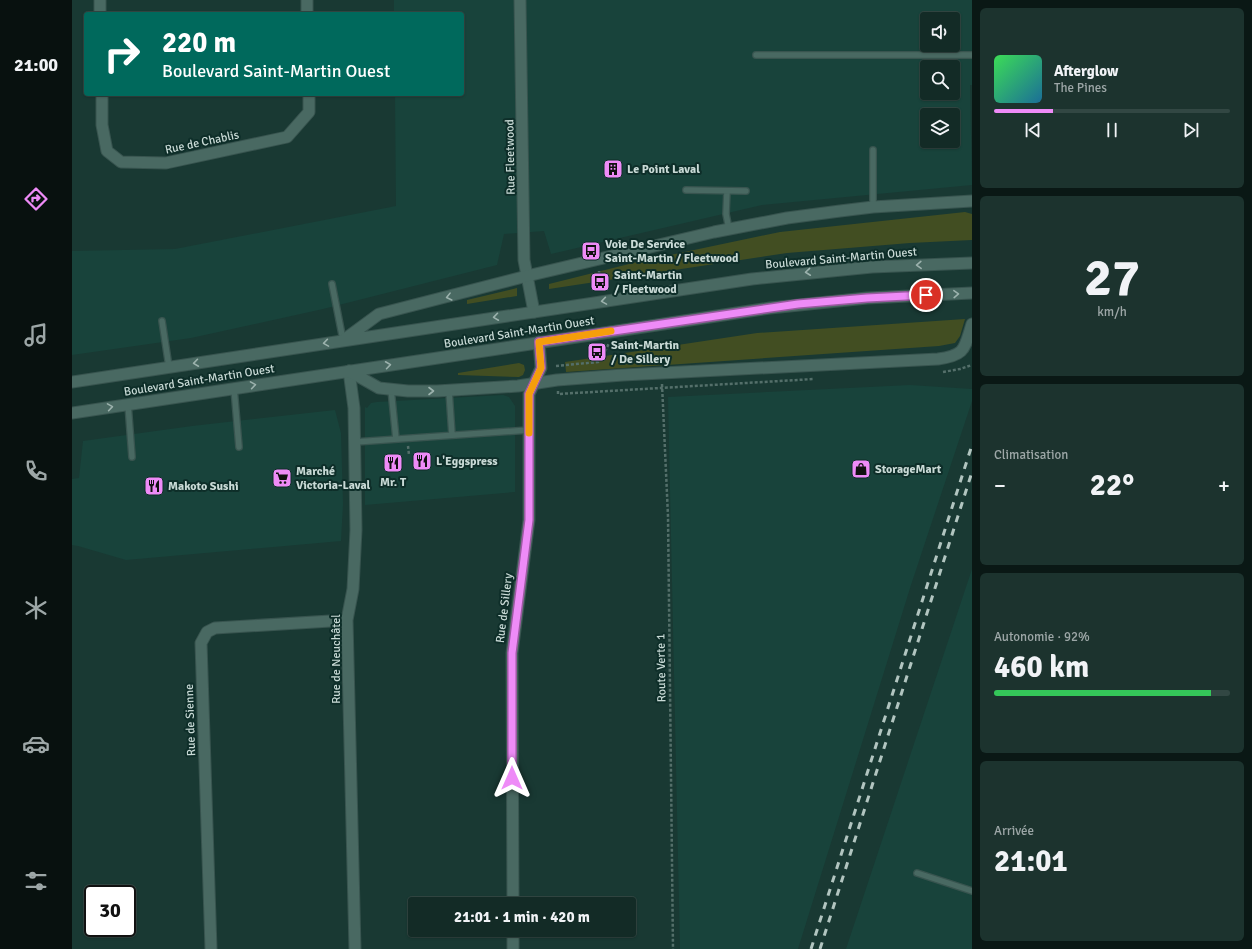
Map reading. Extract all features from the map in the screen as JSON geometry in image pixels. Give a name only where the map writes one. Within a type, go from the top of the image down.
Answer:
[{"type":"main road","points":[[100,0],[100,12]]},
{"type":"main road","points":[[307,0],[307,12]]},
{"type":"main road","name":"Rue Fleetwood","points":[[520,0],[524,260],[534,312]]},
{"type":"main road","name":"Rue de Chablis","points":[[102,96],[102,125],[107,151],[122,162],[166,164],[287,137],[309,112],[309,96]]},
{"type":"main road","points":[[343,340],[379,314],[527,276],[729,229],[787,218],[873,207],[972,201]]},
{"type":"main road","name":"Boulevard Saint-Martin Ouest","points":[[72,382],[343,340],[777,276],[872,267],[972,263]]},
{"type":"main road","name":"Boulevard Saint-Martin Ouest","points":[[72,413],[798,304],[867,298],[972,293]]},
{"type":"main road","points":[[349,371],[379,388],[417,391],[534,384],[557,380],[631,375],[950,357],[957,355],[964,347],[972,324]]},
{"type":"main road","name":"Rue de Sillery","points":[[513,897],[512,653],[529,520],[529,394],[541,368],[539,342]]},
{"type":"main road","name":"Rue de Neuchâtel","points":[[349,371],[353,394],[355,442],[356,560],[353,589],[347,620],[355,949]]},
{"type":"main road","name":"Rue de Sienne","points":[[210,949],[201,643],[207,632],[215,628],[347,620]]},
{"type":"main road","points":[[513,937],[513,949]]},
{"type":"lane","points":[[756,55],[972,54]]},
{"type":"lane","points":[[873,150],[873,207]]},
{"type":"lane","points":[[686,190],[746,191]]},
{"type":"lane","points":[[727,191],[726,214],[729,229]]},
{"type":"lane","points":[[332,284],[343,340]]},
{"type":"lane","points":[[162,321],[169,367]]},
{"type":"lane","points":[[234,388],[239,447]]},
{"type":"lane","points":[[391,389],[396,439]]},
{"type":"lane","points":[[449,390],[452,435]]},
{"type":"lane","points":[[128,404],[132,457]]},
{"type":"lane","points":[[355,442],[529,430]]},
{"type":"lane","points":[[917,874],[972,891]]},
{"type":"path","points":[[598,269],[600,282]]},
{"type":"path","points":[[556,366],[596,362],[600,360],[605,351]]},
{"type":"path","points":[[964,363],[965,368],[972,366]]},
{"type":"path","points":[[558,390],[558,394],[818,378]]},
{"type":"path","name":"Route Verte 1","points":[[663,388],[668,523],[673,949]]},
{"type":"shaded area","points":[[394,0],[972,0],[972,85],[970,85],[972,185],[762,205],[551,254],[544,231],[504,234],[497,265],[323,309],[191,338],[72,355],[72,251],[175,249],[396,206],[395,96],[464,96],[464,12],[394,12]]},
{"type":"shaded area","points":[[965,212],[972,214],[972,240],[910,243],[787,253],[549,289],[549,284],[637,262],[780,232]]},
{"type":"shaded area","points":[[517,288],[517,296],[467,304],[467,300]]},
{"type":"shaded area","points":[[965,319],[960,336],[955,343],[939,346],[566,372],[565,362],[757,333]]},
{"type":"shaded area","points":[[519,363],[524,365],[525,370],[523,375],[519,377],[458,375],[458,373]]},
{"type":"shaded area","points":[[910,385],[972,389],[972,401],[911,585],[798,949],[680,949],[668,397]]},
{"type":"shaded area","points":[[503,395],[509,397],[515,406],[515,492],[365,505],[365,407],[367,408],[371,403],[377,402]]},
{"type":"shaded area","points":[[335,410],[341,433],[343,504],[341,541],[126,560],[72,545],[72,479],[79,478],[83,441],[192,426]]},
{"type":"shaded area","points":[[972,569],[972,949],[846,949]]},
{"type":"railway","points":[[811,949],[972,445]]},
{"type":"railway","points":[[820,949],[972,472]]},
{"type":"slow traffic","points":[[529,433],[529,394],[541,368],[539,342],[611,331]]},
{"type":"place","name":"Le Point Laval","points":[[613,169]]},
{"type":"place","name":"Voie De Service Saint-Martin / Fleetwood","points":[[591,251]]},
{"type":"place","name":"Saint-Martin / Fleetwood","points":[[600,282]]},
{"type":"place","name":"Saint-Martin / De Sillery","points":[[597,352]]},
{"type":"place","name":"L'Eggspress","points":[[422,461]]},
{"type":"place","name":"Mr. T","points":[[393,463]]},
{"type":"place","name":"StorageMart","points":[[861,469]]},
{"type":"place","name":"Marché Victoria-Laval","points":[[282,478]]},
{"type":"place","name":"Makoto Sushi","points":[[154,486]]},
{"type":"route","points":[[512,778],[512,653],[529,520],[529,394],[541,368],[539,342],[798,304],[926,295]]}]
